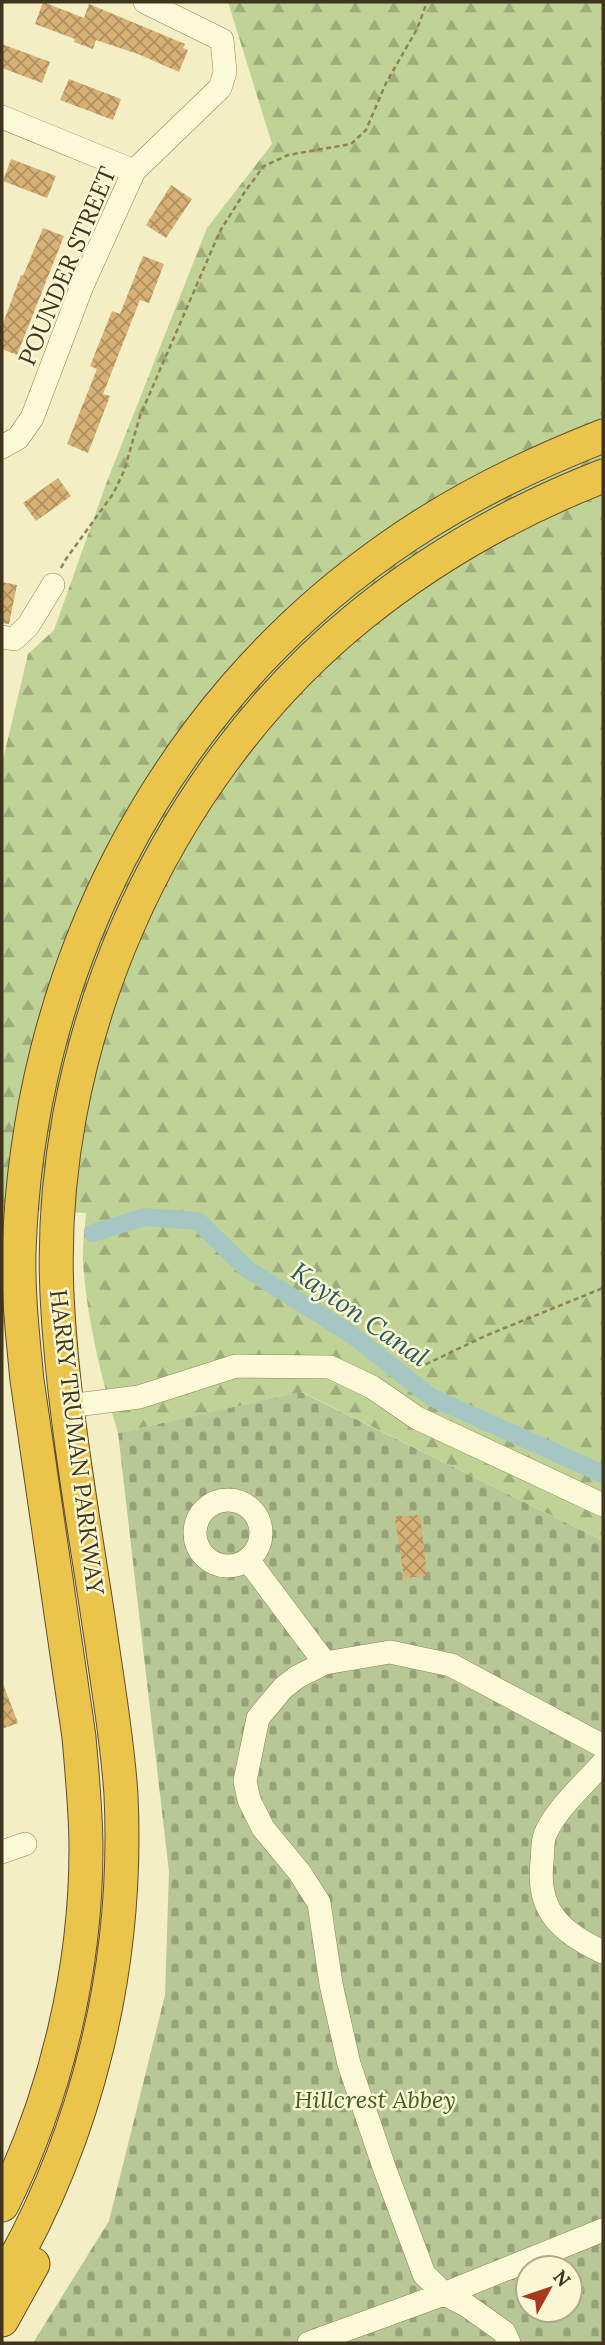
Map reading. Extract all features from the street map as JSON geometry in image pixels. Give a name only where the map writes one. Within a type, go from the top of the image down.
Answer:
[{"type":"highway","name":"HARRY TRUMAN PARKWAY","points":[[2,2205],[32,2134],[51,2079],[62,2035],[76,1966],[86,1851],[79,1737],[27,1380],[19,1257],[22,1191],[30,1128],[42,1066],[60,1003],[105,887],[134,829],[167,775],[204,725],[288,631],[386,549],[494,483],[603,436]]},
{"type":"highway","name":"HARRY TRUMAN PARKWAY","points":[[2,2282],[43,2204],[86,2090],[112,1972],[119,1912],[121,1805],[115,1733],[68,1406],[58,1310],[56,1255],[66,1134],[85,1051],[114,959],[166,848],[198,796],[233,748],[314,658],[358,617],[407,580],[500,522],[566,490],[603,476]]},
{"type":"highway","points":[[2,2320],[33,2262],[64,2182],[86,2090]]},
{"type":"street","name":"POUNDER STREET","points":[[2,447],[18,438],[32,418],[82,286],[134,171],[220,88],[225,72],[222,40],[145,2]]},
{"type":"street","points":[[2,117],[134,171]]},
{"type":"street","points":[[2,637],[14,639],[28,626],[53,585]]},
{"type":"street","points":[[68,1406],[139,1397],[236,1366],[330,1367],[372,1387],[417,1418],[603,1505]]},
{"type":"street","points":[[248,1560],[325,1663]]},
{"type":"street","points":[[509,2343],[504,2332],[444,2294],[424,2274],[349,2064],[331,1984],[319,1903],[300,1872],[263,1828],[249,1800],[245,1781],[258,1718],[283,1688],[297,1677],[325,1663],[390,1652],[451,1665],[603,1746]]},
{"type":"street","points":[[603,1763],[566,1803],[545,1835],[541,1869],[544,1900],[551,1916],[578,1940],[603,1952]]},
{"type":"street","points":[[2,1852],[25,1844]]},
{"type":"street","points":[[309,2343],[444,2294],[603,2230]]},
{"type":"path","points":[[53,585],[66,559],[113,494],[124,471],[140,416],[220,231],[246,190],[264,166],[288,155],[351,144],[366,130],[386,83],[417,29],[427,2]]},
{"type":"path","points":[[418,1368],[485,1336],[603,1288]]},
{"type":"green space","points":[[228,2],[603,2],[603,1541],[302,1392],[118,1433],[91,1327],[83,1256],[86,1213],[2,1209],[2,764],[28,654],[54,630],[106,484],[207,228],[272,144]]},
{"type":"green space","name":"Hillcrest Abbey","points":[[301,1392],[603,1541],[603,2343],[33,2343],[109,2221],[165,1995],[169,1872],[118,1433]]},
{"type":"building","points":[[43,2],[84,18],[89,4],[185,44],[183,48],[188,50],[179,72],[96,40],[93,49],[35,24]]},
{"type":"building","points":[[2,44],[50,62],[42,83],[2,68]]},
{"type":"building","points":[[69,79],[121,99],[113,120],[60,100]]},
{"type":"building","points":[[11,159],[56,176],[47,198],[3,181]]},
{"type":"building","points":[[171,185],[192,199],[166,238],[146,225]]},
{"type":"building","points":[[43,228],[64,236],[17,355],[2,349],[2,326],[21,275],[23,276]]},
{"type":"building","points":[[143,256],[164,264],[149,303],[140,300],[103,394],[110,396],[88,453],[67,444],[97,369],[90,366],[112,311],[120,314]]},
{"type":"building","points":[[58,478],[71,496],[36,521],[23,503]]},
{"type":"building","points":[[2,582],[17,585],[9,624],[2,623]]},
{"type":"building","points":[[420,1515],[427,1576],[404,1578],[395,1517]]},
{"type":"building","points":[[2,1685],[18,1723],[2,1729]]},
{"type":"waterway","name":"Kayton Canal","points":[[93,1233],[144,1217],[198,1221],[247,1269],[351,1334],[431,1397],[603,1474]]}]
